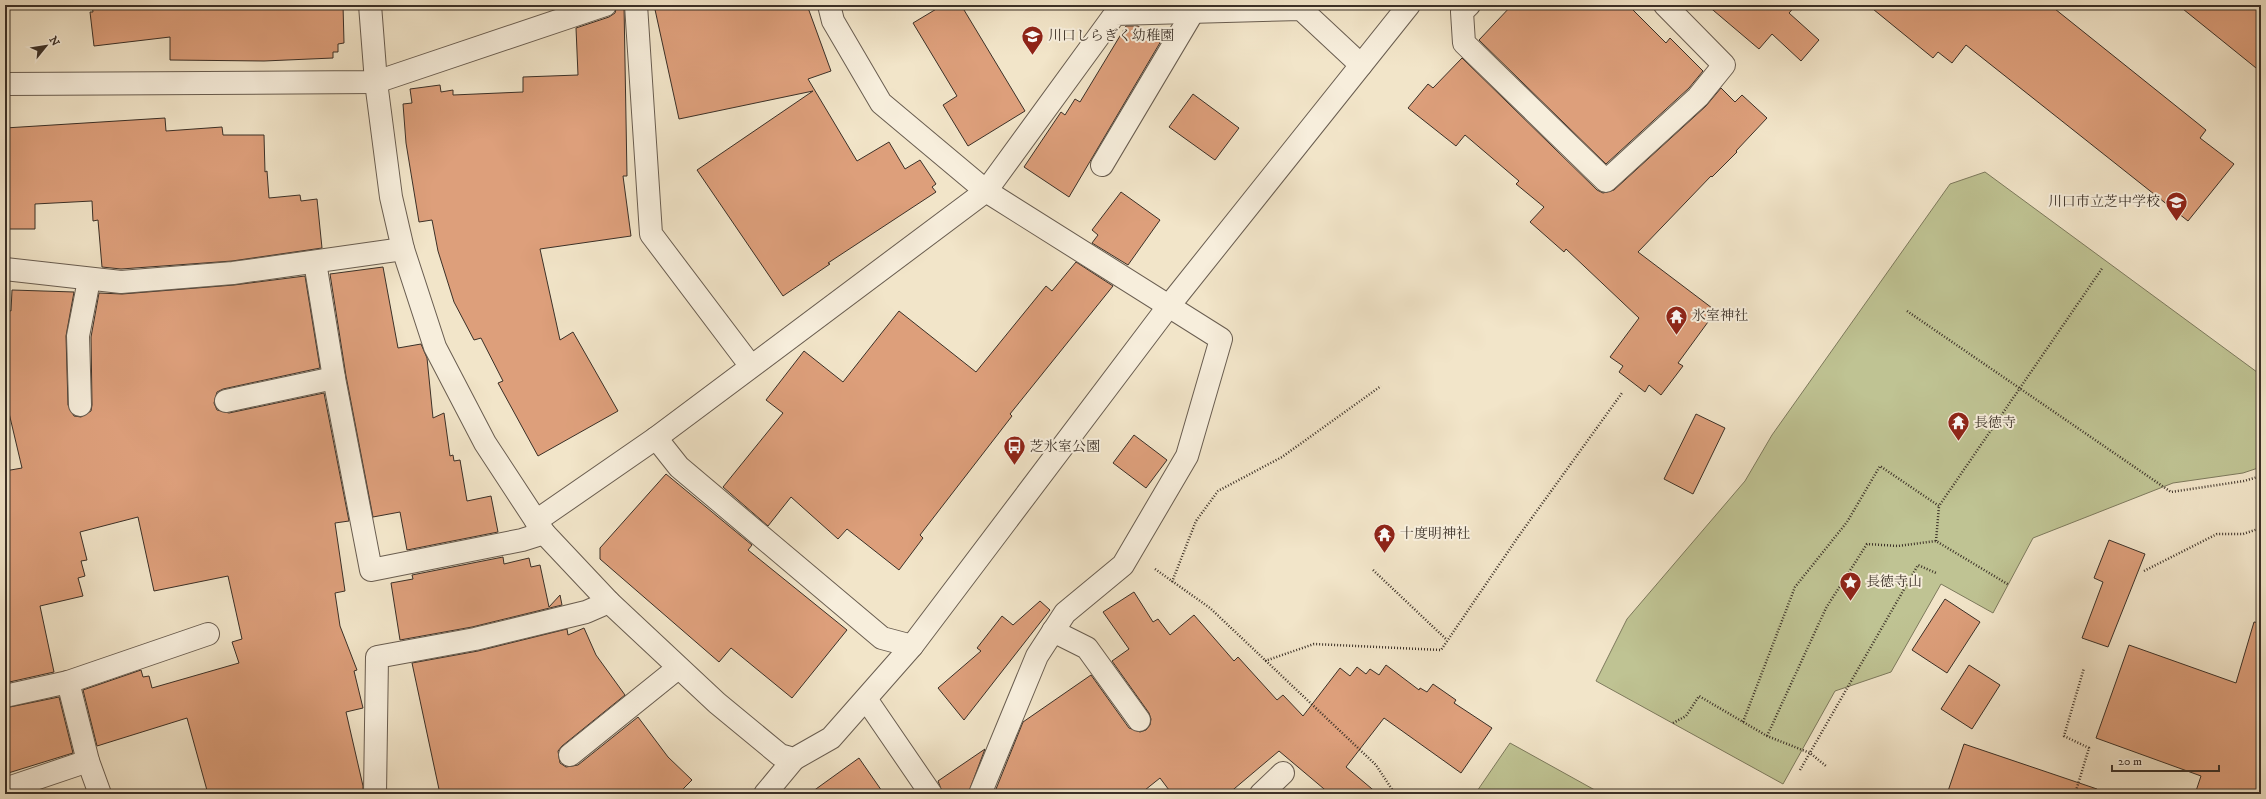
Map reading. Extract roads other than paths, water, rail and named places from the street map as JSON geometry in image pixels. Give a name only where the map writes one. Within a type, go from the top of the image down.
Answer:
[{"type":"street","points":[[370,5],[376,82],[391,197],[403,249],[436,347],[485,443],[540,527],[609,602],[717,703],[780,755],[794,759]]},
{"type":"street","points":[[5,84],[376,82],[605,5]]},
{"type":"street","points":[[636,5],[651,234],[750,365]]},
{"type":"street","points":[[829,5],[833,21],[881,103],[986,191],[1221,339],[1187,456],[1123,565],[1065,613],[1037,656],[980,794]]},
{"type":"street","points":[[764,794],[794,759],[831,738],[912,646],[1168,307],[1409,5]]},
{"type":"street","points":[[1469,5],[1462,12],[1464,43],[1606,181],[1698,97],[1724,65],[1665,5]]},
{"type":"street","points":[[315,262],[334,378],[371,570],[522,540],[540,527],[750,365],[986,191],[1115,14],[1302,7],[1362,65]]},
{"type":"street","points":[[1102,165],[1194,12]]},
{"type":"street","points":[[5,269],[89,280],[121,282],[233,273],[403,249]]},
{"type":"street","points":[[80,405],[78,336],[89,280]]},
{"type":"street","points":[[226,401],[334,378]]},
{"type":"street","points":[[656,438],[679,467],[882,638],[912,646]]},
{"type":"street","points":[[375,794],[377,657],[483,637],[586,612],[609,602]]},
{"type":"street","points":[[1054,631],[1087,648],[1139,720]]},
{"type":"street","points":[[5,696],[68,682],[208,634]]},
{"type":"street","points":[[570,755],[678,668]]},
{"type":"street","points":[[68,682],[88,761],[100,794]]},
{"type":"street","points":[[866,699],[931,794]]},
{"type":"street","points":[[5,789],[88,761]]},
{"type":"street","points":[[1261,794],[1283,773]]},
{"type":"place","name":"川口しらぎく幼稚園","points":[[1033,56]]},
{"type":"place","name":"川口市立芝中学校","points":[[2176,222]]},
{"type":"place","name":"氷室神社","points":[[1676,336]]},
{"type":"place","name":"長徳寺","points":[[1958,442]]},
{"type":"place","name":"芝氷室公園","points":[[1015,466]]},
{"type":"place","name":"十度明神社","points":[[1385,554]]},
{"type":"place","name":"長徳寺山","points":[[1851,602]]}]
